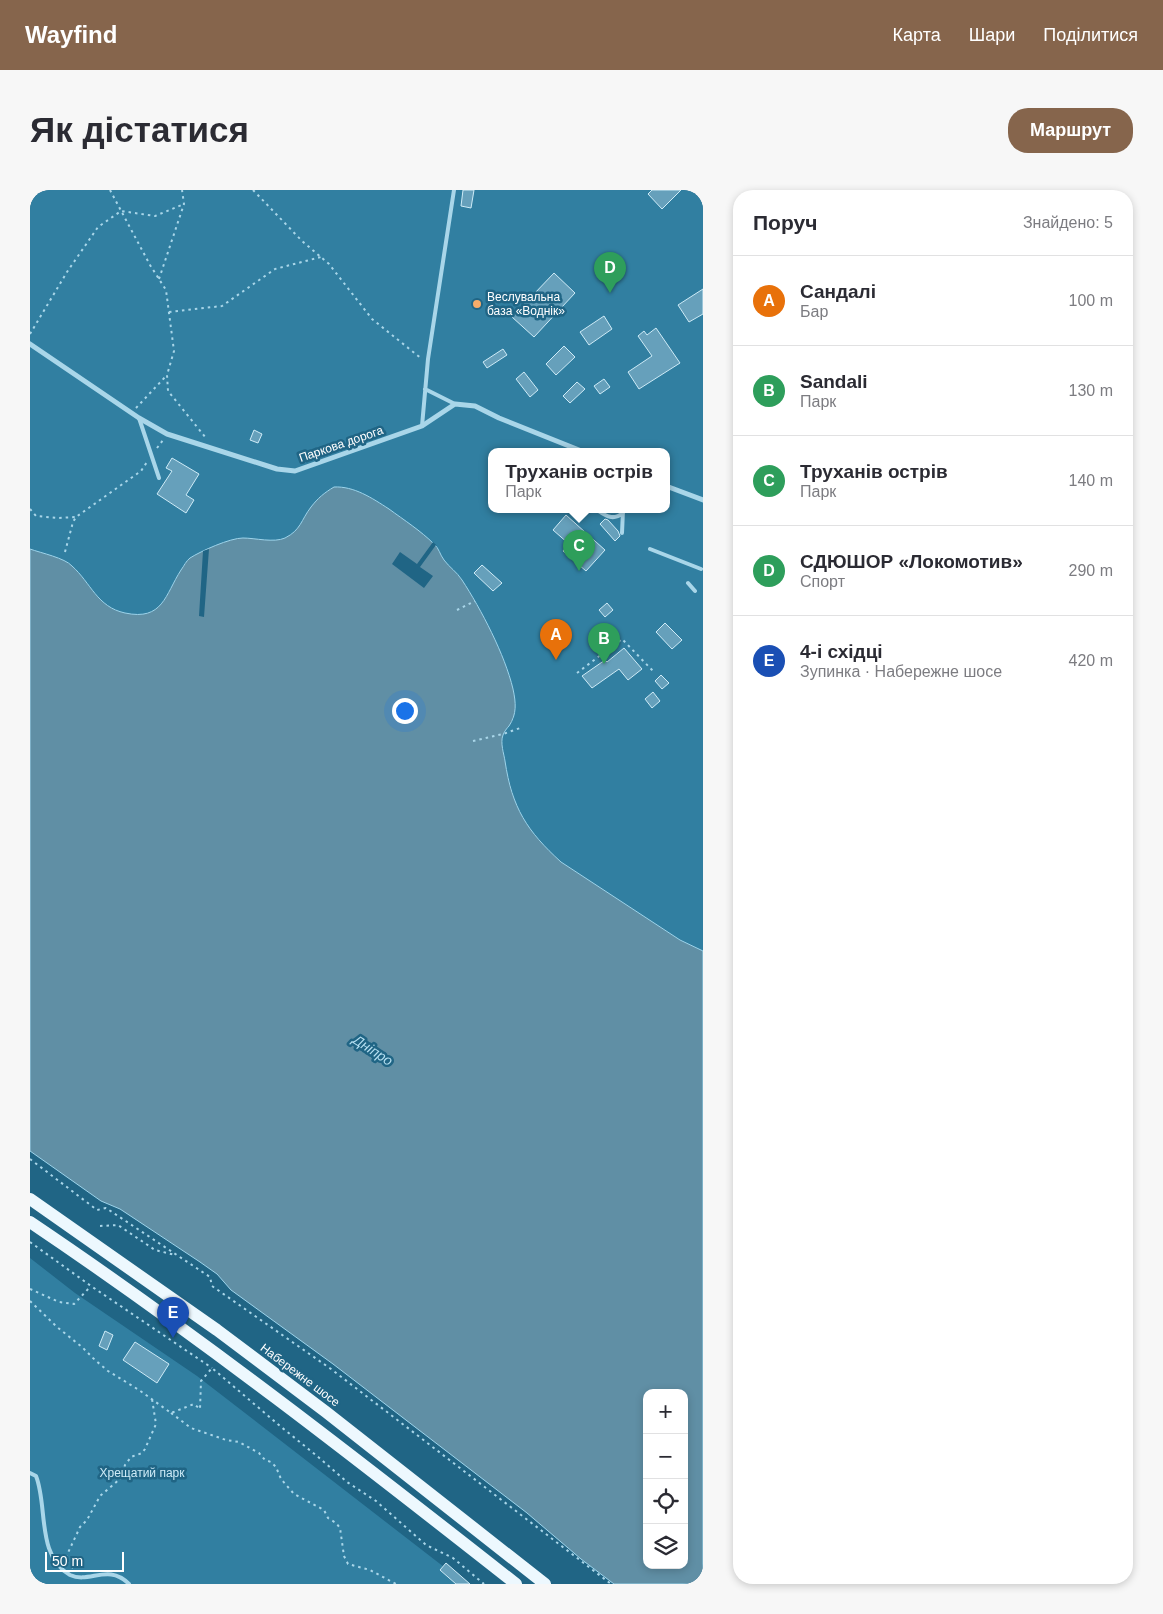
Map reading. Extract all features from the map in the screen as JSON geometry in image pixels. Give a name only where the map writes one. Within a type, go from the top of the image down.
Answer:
[{"type":"main road","name":"Набережне шосе","points":[[30,1199],[225,1336],[326,1412],[545,1584]]},
{"type":"main road","points":[[30,1222],[212,1349],[516,1584]]},
{"type":"street","name":"Паркова дорога","points":[[30,344],[139,418],[168,434],[277,469],[295,471],[422,426],[455,404]]},
{"type":"street","points":[[455,404],[475,406],[499,418],[574,448]]},
{"type":"street","points":[[670,488],[703,500]]},
{"type":"lane","points":[[422,426],[428,364],[454,190]]},
{"type":"lane","points":[[425,388],[455,404]]},
{"type":"lane","points":[[139,418],[159,478]]},
{"type":"lane","points":[[602,513],[608,517],[618,516],[621,513]]},
{"type":"lane","points":[[622,533],[623,513]]},
{"type":"lane","points":[[650,549],[701,569]]},
{"type":"lane","points":[[688,583],[695,592]]},
{"type":"lane","points":[[30,1473],[36,1476],[40,1485],[44,1532],[51,1553],[63,1570],[71,1576],[81,1578],[112,1574],[129,1584]]},
{"type":"path","points":[[110,190],[166,290],[174,351],[167,375],[168,391],[204,436],[218,449]]},
{"type":"path","points":[[159,279],[184,204],[182,190]]},
{"type":"path","points":[[253,190],[302,241],[329,264],[372,319],[428,364]]},
{"type":"path","points":[[30,334],[66,272],[98,227],[121,211],[155,216],[184,204]]},
{"type":"path","points":[[169,312],[222,306],[275,269],[321,257]]},
{"type":"path","points":[[132,412],[167,375]]},
{"type":"path","points":[[65,552],[76,517],[141,471],[168,434]]},
{"type":"path","points":[[30,509],[36,516],[76,517]]},
{"type":"path","points":[[457,610],[475,601]]},
{"type":"path","points":[[577,673],[622,639],[653,670]]},
{"type":"path","points":[[473,741],[523,727]]},
{"type":"path","points":[[30,1159],[97,1210],[106,1208],[210,1277],[212,1286],[331,1369],[611,1584]]},
{"type":"path","points":[[100,1226],[118,1225],[155,1250],[177,1256]]},
{"type":"path","points":[[30,1242],[90,1286],[212,1368],[347,1482],[376,1501],[426,1545],[453,1558],[484,1584]]},
{"type":"path","points":[[30,1289],[59,1302],[74,1304],[90,1286]]},
{"type":"path","points":[[30,1301],[101,1366],[152,1399],[191,1428],[226,1440],[239,1442],[271,1462],[276,1467],[288,1489],[321,1508],[328,1518],[340,1528],[344,1556],[348,1564],[370,1570],[396,1584]]},
{"type":"path","points":[[171,1413],[194,1404],[200,1409],[201,1381],[212,1368]]},
{"type":"path","points":[[81,1578],[67,1562],[66,1557],[80,1527],[87,1520],[100,1496],[122,1478],[125,1465],[131,1457],[142,1453],[146,1449],[156,1424],[152,1399]]},
{"type":"green space","points":[[30,190],[703,190],[703,951],[680,940],[561,862],[526,825],[516,805],[506,769],[502,742],[503,734],[514,718],[514,692],[509,675],[475,601],[460,577],[444,561],[436,545],[396,514],[334,487],[316,501],[298,528],[285,538],[231,540],[190,558],[161,604],[155,610],[148,613],[125,613],[108,606],[95,594],[69,563],[30,549]]},
{"type":"green space","name":"Хрещатий парк","points":[[30,1258],[75,1293],[197,1376],[466,1584],[30,1584]]},
{"type":"water","name":"Дніпро","points":[[334,487],[349,488],[363,494],[389,509],[436,546],[444,560],[460,577],[484,618],[509,676],[514,694],[515,708],[512,722],[503,735],[502,748],[512,792],[530,829],[561,862],[680,940],[703,951],[703,1584],[614,1584],[527,1513],[333,1364],[231,1290],[217,1274],[120,1209],[101,1201],[30,1151],[30,549],[69,563],[95,594],[115,610],[125,613],[148,613],[155,610],[161,604],[190,558],[231,540],[285,538],[294,532],[321,496]]},
{"type":"pier","points":[[433,542],[436,545],[420,567],[433,576],[424,588],[392,564],[400,552],[417,564]]},
{"type":"pier","points":[[209,549],[204,617],[199,616],[203,551]]},
{"type":"building","points":[[463,190],[474,190],[471,208],[461,206]]},
{"type":"building","points":[[652,190],[681,190],[662,209],[648,194]]},
{"type":"building","points":[[554,273],[575,293],[534,337],[512,317]]},
{"type":"building","points":[[703,289],[703,314],[689,322],[678,305]]},
{"type":"building","points":[[604,316],[612,329],[589,345],[580,332]]},
{"type":"building","points":[[656,328],[680,363],[639,389],[628,372],[652,356],[638,336],[644,331],[647,335]]},
{"type":"building","points":[[564,346],[575,357],[556,375],[546,364]]},
{"type":"building","points":[[503,349],[507,355],[487,368],[483,362]]},
{"type":"building","points":[[524,372],[538,390],[530,397],[516,379]]},
{"type":"building","points":[[604,379],[610,387],[600,394],[594,386]]},
{"type":"building","points":[[577,382],[585,389],[570,403],[563,396]]},
{"type":"building","points":[[254,430],[262,434],[258,443],[250,440]]},
{"type":"building","points":[[172,458],[199,474],[186,495],[194,500],[186,513],[157,494],[172,471],[166,468]]},
{"type":"building","points":[[566,515],[605,550],[586,571],[563,551],[569,544],[553,530]]},
{"type":"building","points":[[605,519],[618,531],[620,536],[615,541],[600,524]]},
{"type":"building","points":[[482,565],[502,583],[493,591],[474,573]]},
{"type":"building","points":[[607,603],[613,610],[605,617],[599,610]]},
{"type":"building","points":[[665,623],[682,640],[672,649],[656,632]]},
{"type":"building","points":[[624,648],[642,669],[628,680],[619,669],[592,688],[582,676],[605,660],[607,662]]},
{"type":"building","points":[[661,675],[669,683],[662,689],[655,681]]},
{"type":"building","points":[[653,692],[660,701],[652,708],[645,699]]},
{"type":"building","points":[[105,1331],[113,1335],[107,1350],[99,1346]]},
{"type":"building","points":[[135,1342],[169,1364],[157,1383],[123,1360]]},
{"type":"building","points":[[446,1563],[470,1584],[456,1584],[440,1570]]},
{"type":"place","name":"СДЮШОР «Локомотив»","points":[[610,293]]},
{"type":"place","name":"Веслувальна база «Воднік»","points":[[477,304]]},
{"type":"place","name":"Труханів острів","points":[[579,571]]},
{"type":"place","name":"Сандалі","points":[[556,660]]},
{"type":"place","name":"Sandali","points":[[604,664]]},
{"type":"place","name":"4-і східці","points":[[173,1338]]}]
